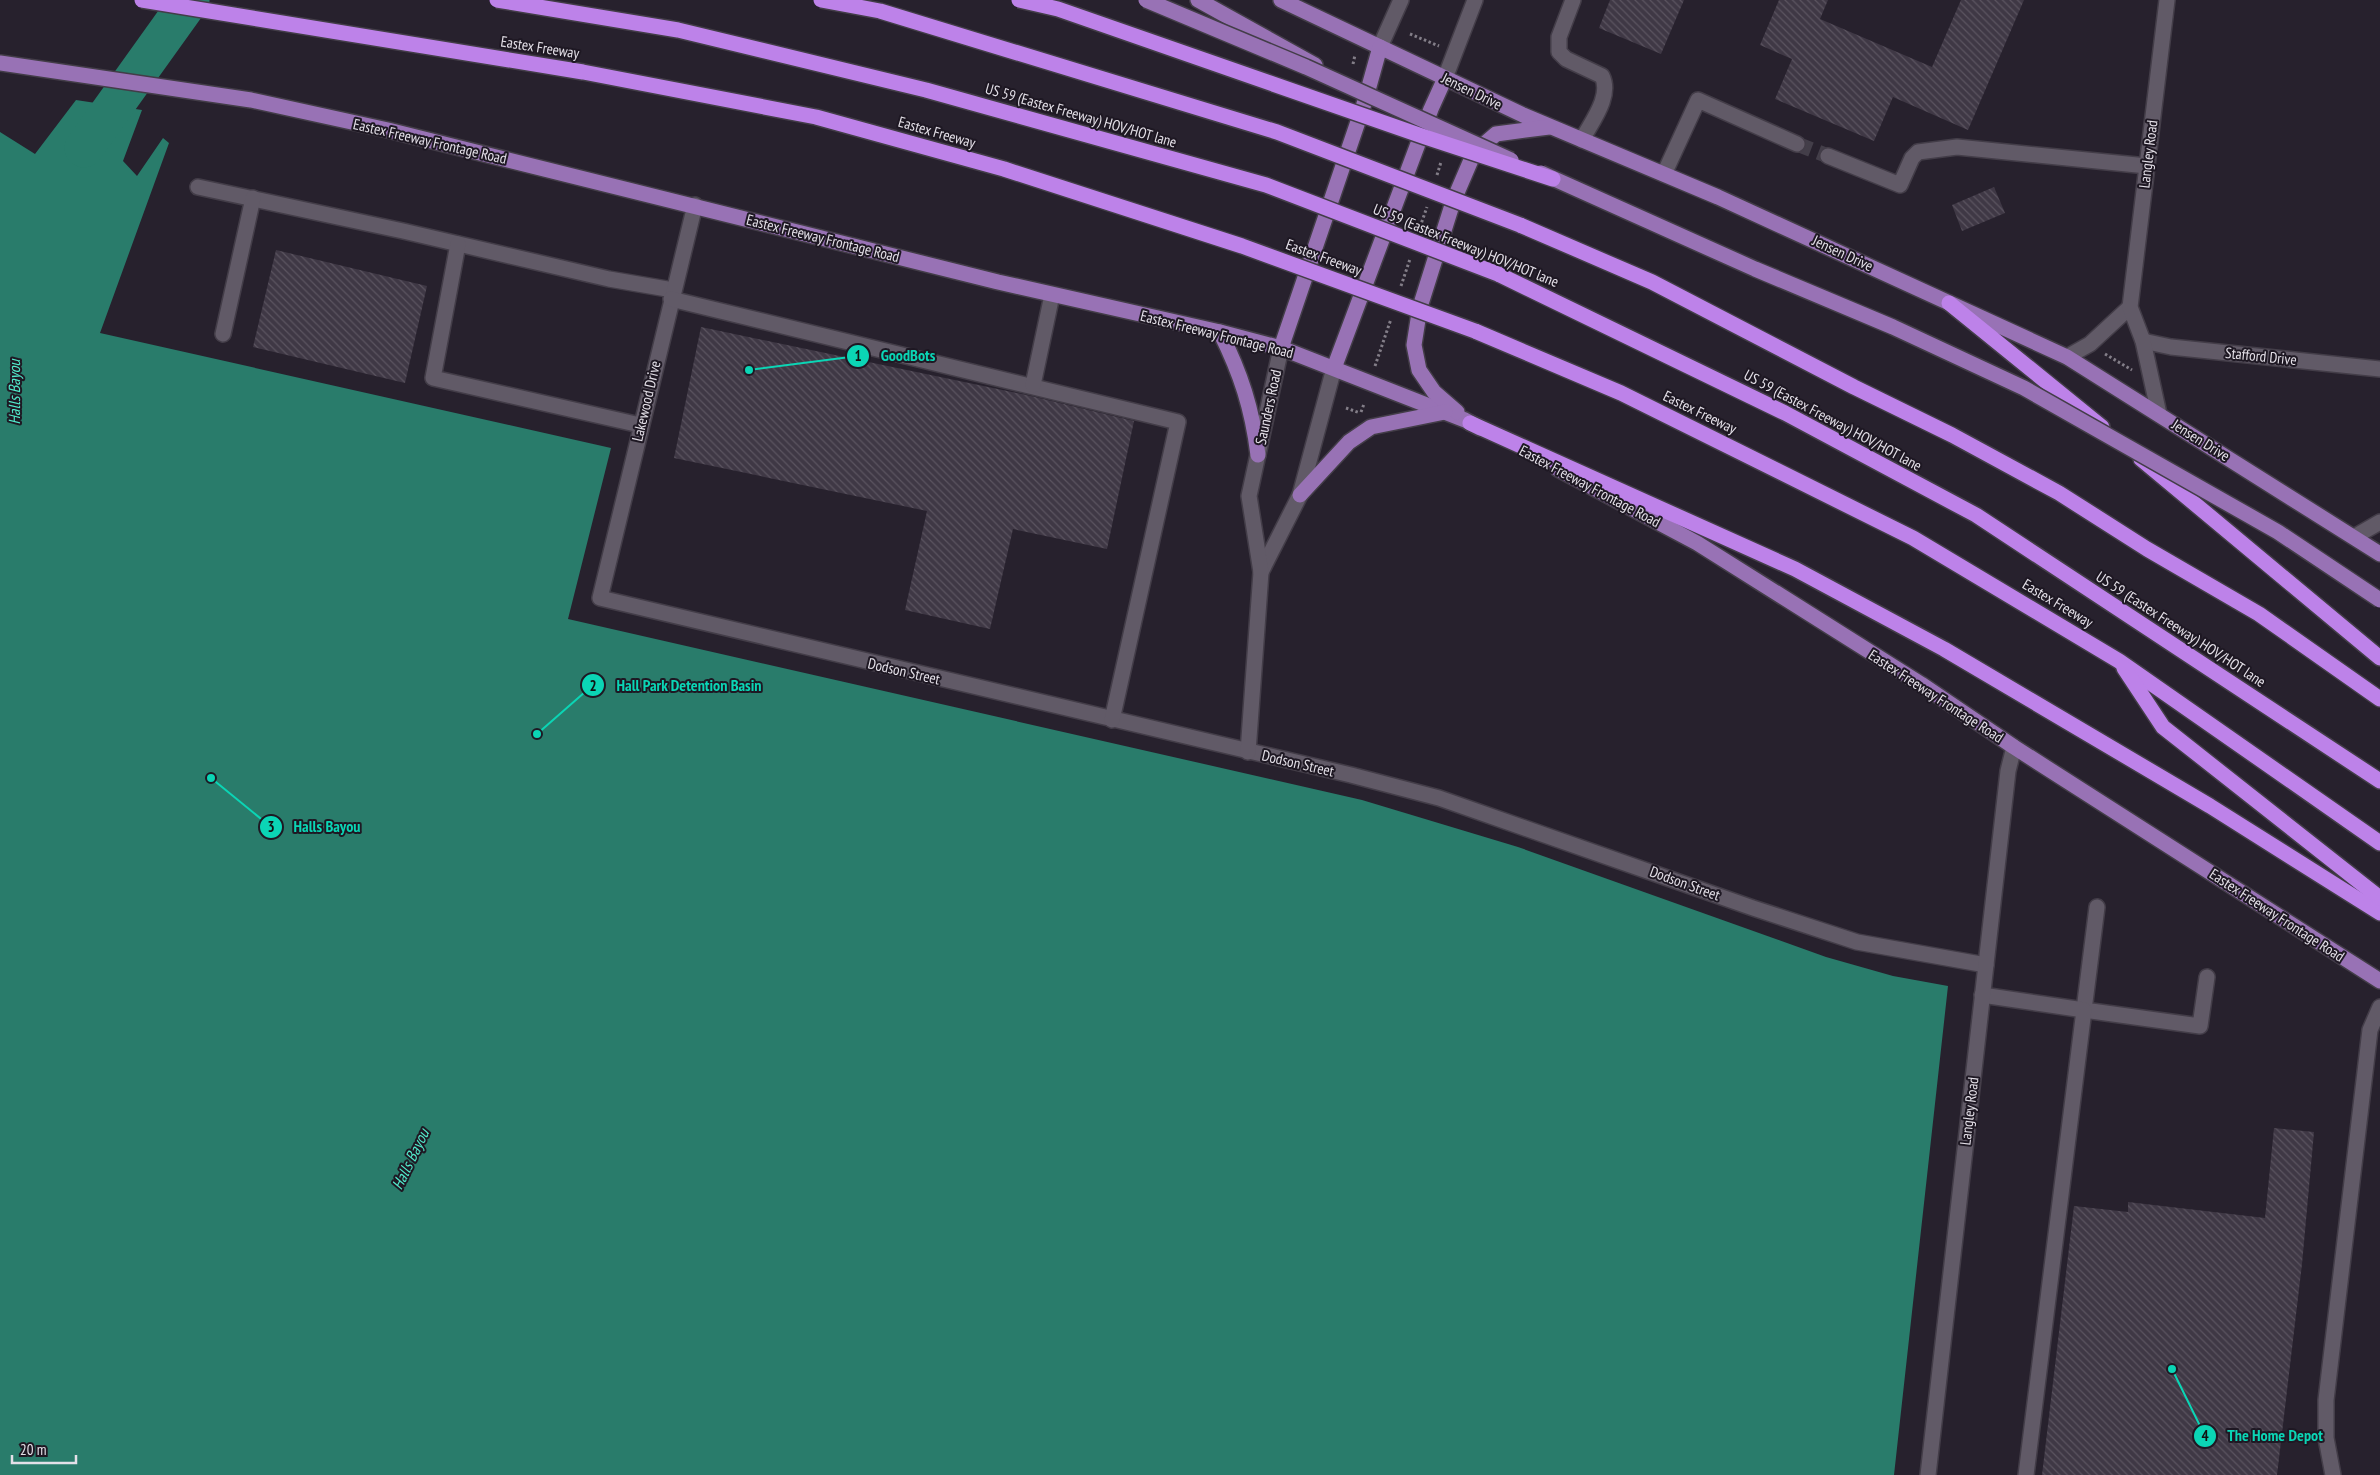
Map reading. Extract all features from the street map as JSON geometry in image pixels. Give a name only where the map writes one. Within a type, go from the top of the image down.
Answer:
[{"type":"highway","name":"Eastex Freeway","points":[[142,0],[583,72],[816,116],[1004,169],[1242,246],[1475,331],[1621,393],[1913,538],[2119,661],[2380,843]]},
{"type":"highway","name":"US 59 (Eastex Freeway) HOV/HOT lane","points":[[496,0],[678,30],[926,90],[1266,185],[1498,274],[1785,413],[1976,515],[2380,781]]},
{"type":"highway","points":[[821,0],[880,12],[1277,132],[1520,225],[1652,282],[1854,387],[1952,435],[2026,475],[2259,614],[2380,699]]},
{"type":"highway","points":[[1019,0],[1058,9],[1425,137],[1553,179]]},
{"type":"highway","points":[[1949,303],[2273,567],[2380,658]]},
{"type":"highway","points":[[1468,421],[1795,570],[1944,649],[2210,806],[2380,913]]},
{"type":"highway","points":[[2119,661],[2163,727],[2380,898]]},
{"type":"main road","points":[[1146,0],[1306,67],[1754,269],[1893,327],[2024,388],[2278,532],[2380,600]]},
{"type":"main road","points":[[1198,0],[1312,64],[1365,101]]},
{"type":"main road","name":"Jensen Drive","points":[[1281,0],[1550,127],[1664,174],[2067,357],[2380,554]]},
{"type":"main road","name":"Saunders Road","points":[[1280,348],[1365,101],[1380,47]]},
{"type":"main road","name":"Eastex Freeway Frontage Road","points":[[0,63],[251,100],[397,132],[1052,295],[1220,332],[1280,348],[1334,368],[1468,421],[1697,543],[1921,684],[2014,747],[2380,981]]},
{"type":"main road","name":"Saunders Road","points":[[1334,368],[1431,109],[1445,78]]},
{"type":"main road","points":[[1468,421],[1434,392],[1420,370],[1414,344],[1420,307],[1453,202],[1474,153],[1496,134],[1550,127]]},
{"type":"main road","points":[[1220,332],[1238,368],[1247,394],[1258,455]]},
{"type":"main road","points":[[1300,495],[1349,442],[1371,427],[1445,412]]},
{"type":"street","points":[[1380,47],[1401,0]]},
{"type":"street","points":[[1445,78],[1475,0]]},
{"type":"street","points":[[1573,0],[1559,37],[1559,52],[1566,59],[1602,76],[1606,84],[1605,94],[1582,140]]},
{"type":"street","name":"Langley Road","points":[[2159,414],[2143,341],[2130,307],[2167,0]]},
{"type":"street","points":[[1664,174],[1698,100],[1797,144]]},
{"type":"street","points":[[1828,156],[1900,185],[1912,158],[1918,152],[1957,146],[2147,166]]},
{"type":"street","points":[[198,186],[609,279],[1178,422],[1112,720]]},
{"type":"street","points":[[223,334],[252,198]]},
{"type":"street","name":"Lakewood Drive","points":[[600,598],[640,425],[695,205]]},
{"type":"street","points":[[458,244],[433,378],[640,425]]},
{"type":"street","points":[[1032,385],[1052,295]]},
{"type":"street","points":[[2067,357],[2090,344],[2130,307]]},
{"type":"street","name":"Stafford Drive","points":[[2143,341],[2171,347],[2380,369]]},
{"type":"street","name":"Saunders Road","points":[[1248,752],[1261,572],[1249,496],[1280,348]]},
{"type":"street","name":"Saunders Road","points":[[1261,572],[1300,495],[1334,368]]},
{"type":"street","points":[[2354,537],[2380,522]]},
{"type":"street","name":"Dodson Street","points":[[600,598],[1351,775],[1439,798],[1857,942],[1986,965]]},
{"type":"street","name":"Langley Road","points":[[1928,1475],[2008,770],[2014,747]]},
{"type":"street","points":[[2026,1475],[2096,907]]},
{"type":"street","points":[[1982,995],[2200,1026],[2207,977]]},
{"type":"street","points":[[2333,1475],[2326,1438],[2326,1400],[2370,1030],[2380,1007]]},
{"type":"path","points":[[1410,34],[1440,46]]},
{"type":"path","points":[[1353,64],[1355,54]]},
{"type":"path","points":[[2102,352],[2132,370]]},
{"type":"path","points":[[1360,413],[1364,404]]},
{"type":"water","points":[[76,100],[142,110],[123,161],[137,176],[163,138],[169,143],[100,333],[611,448],[568,619],[1362,800],[1518,847],[1826,957],[1893,976],[1948,986],[1894,1475],[0,1475],[0,132],[35,154]]},
{"type":"building","points":[[1610,0],[1684,0],[1661,54],[1599,28]]},
{"type":"building","points":[[1779,0],[1828,0],[1820,19],[1932,67],[1961,0],[2024,0],[1968,130],[1893,97],[1874,141],[1775,99],[1792,59],[1760,45]]},
{"type":"building","points":[[1994,187],[2005,213],[1962,231],[1952,205]]},
{"type":"building","points":[[276,250],[427,286],[405,383],[253,347]]},
{"type":"building","points":[[701,327],[1031,396],[1134,421],[1107,549],[1013,529],[990,629],[905,610],[927,511],[674,458]]},
{"type":"building","points":[[2274,1128],[2314,1132],[2302,1264],[2277,1475],[2042,1475],[2074,1206],[2128,1212],[2128,1202],[2265,1218]]},
{"type":"waterway","name":"Halls Bayou","points":[[84,148],[190,0]]},
{"type":"tunnel","points":[[1797,144],[1828,156]]},
{"type":"place","name":"GoodBots","points":[[749,370]]},
{"type":"place","name":"Hall Park Detention Basin","points":[[537,734]]},
{"type":"place","name":"Halls Bayou","points":[[211,778]]},
{"type":"place","name":"The Home Depot","points":[[2172,1369]]}]
